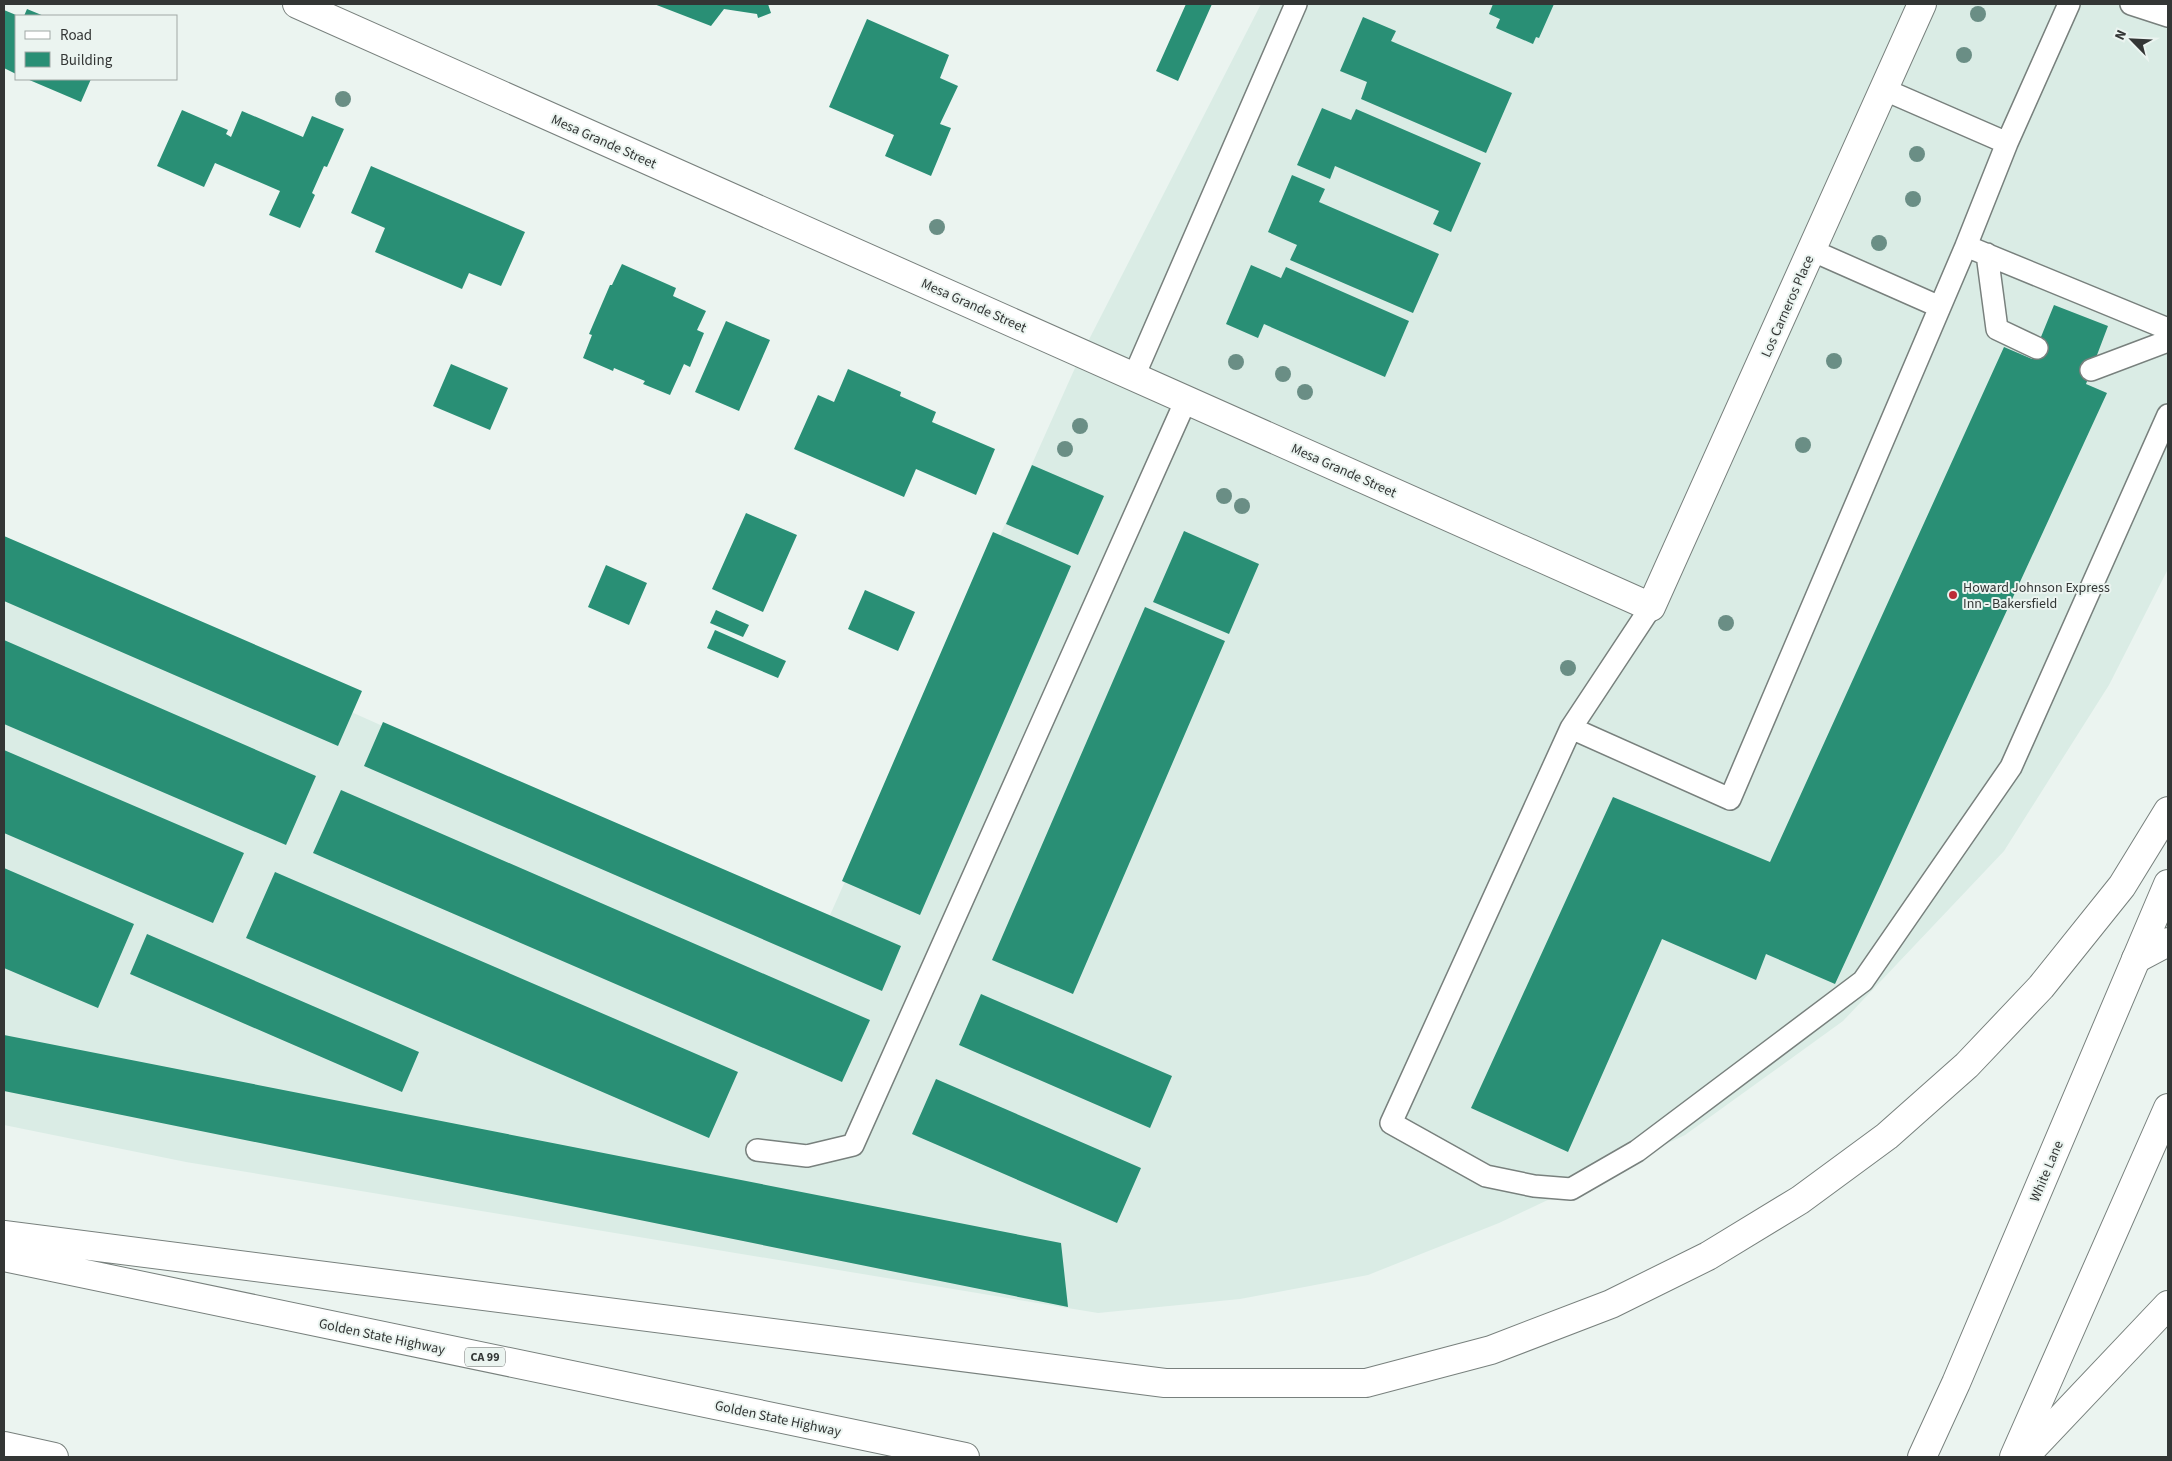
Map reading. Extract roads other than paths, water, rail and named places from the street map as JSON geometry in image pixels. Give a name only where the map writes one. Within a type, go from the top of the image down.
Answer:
[{"type":"main road","name":"Mesa Grande Street","points":[[297,4],[1651,607]]},
{"type":"main road","name":"Los Carneros Place","points":[[1651,607],[1922,4]]},
{"type":"main road","points":[[4,1235],[1165,1383],[1366,1383],[1491,1350],[1611,1304],[1708,1256],[1800,1200],[1887,1136],[1967,1065],[2035,994],[2122,886],[2168,811]]},
{"type":"main road","name":"White Lane","points":[[1922,1457],[1956,1383],[2168,884]]},
{"type":"main road","points":[[2136,959],[2168,942]]},
{"type":"main road","points":[[2014,1457],[2168,1108]]},
{"type":"main road","name":"Golden State Highway","points":[[4,1257],[966,1457]]},
{"type":"main road","points":[[2024,1457],[2168,1305]]},
{"type":"main road","points":[[4,1446],[54,1457]]},
{"type":"lane","points":[[1134,376],[1296,4]]},
{"type":"lane","points":[[1571,728],[1730,799],[1966,246],[2007,143],[2070,4]]},
{"type":"lane","points":[[2131,4],[2168,16]]},
{"type":"lane","points":[[1883,89],[2007,143]]},
{"type":"lane","points":[[1966,246],[2168,329]]},
{"type":"lane","points":[[1811,250],[1940,307]]},
{"type":"lane","points":[[1987,254],[1997,329],[2037,348]]},
{"type":"lane","points":[[2091,370],[2168,341]]},
{"type":"lane","points":[[757,1150],[807,1156],[853,1145],[1186,400]]},
{"type":"lane","points":[[1651,607],[1571,728],[1391,1123],[1486,1176],[1534,1186],[1571,1189],[1637,1151],[1863,980],[2011,767],[2168,416]]},
{"type":"place","name":"Howard Johnson Express Inn - Bakersfield","points":[[1953,595]]}]
